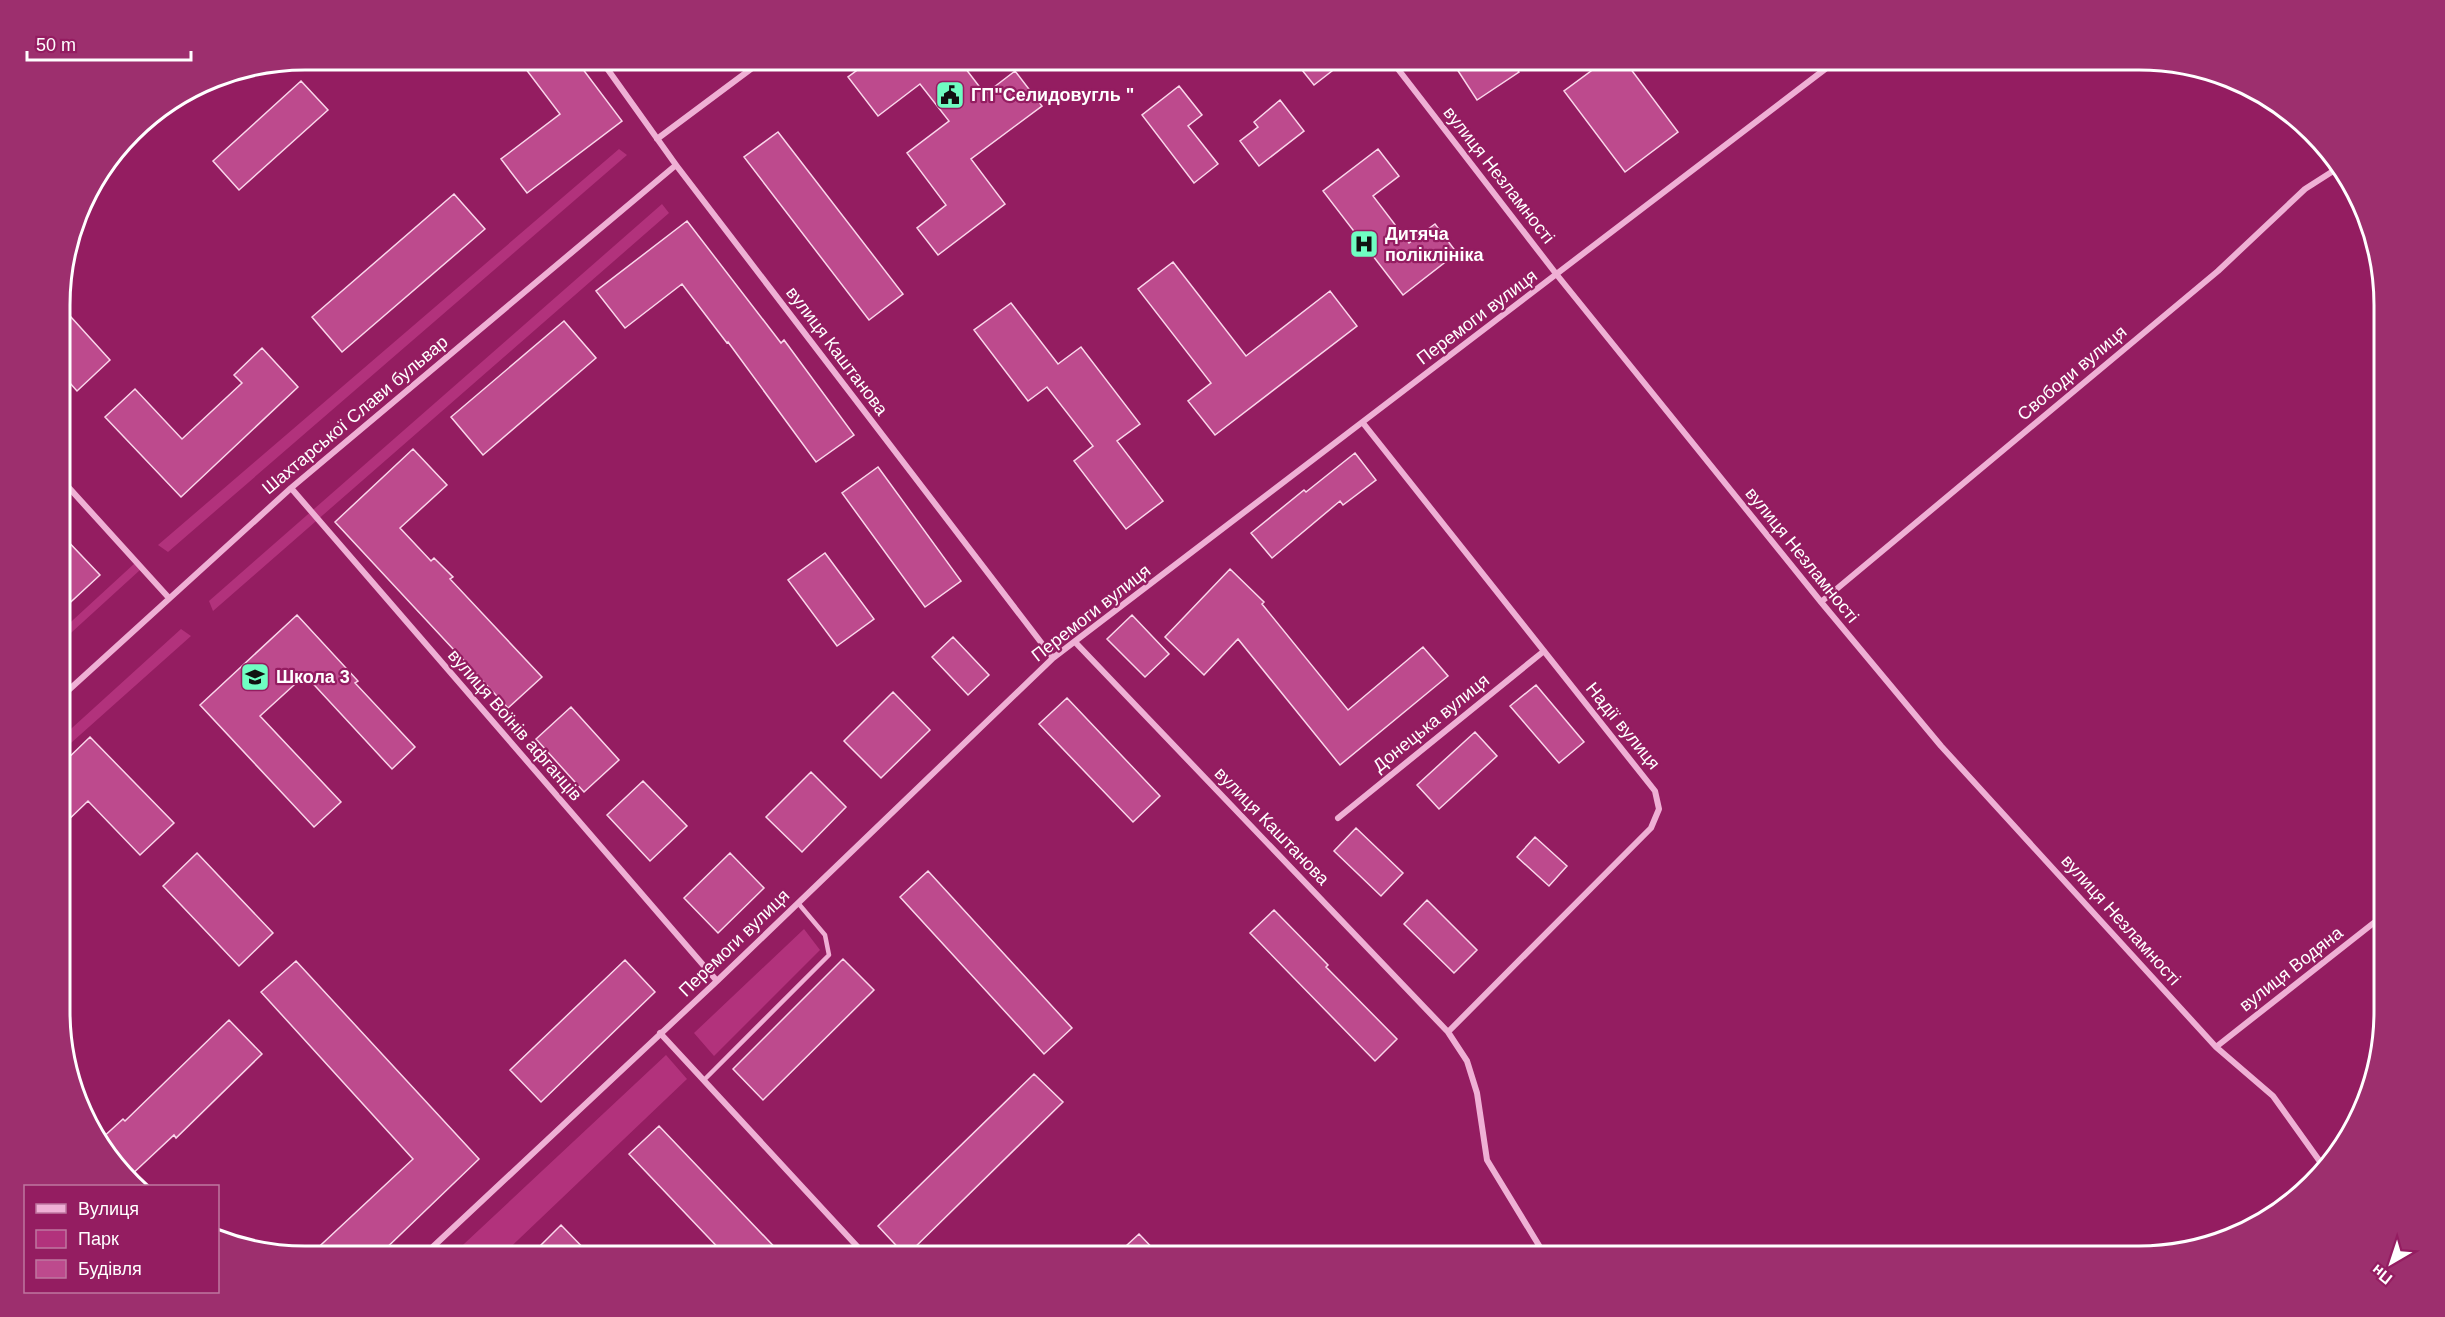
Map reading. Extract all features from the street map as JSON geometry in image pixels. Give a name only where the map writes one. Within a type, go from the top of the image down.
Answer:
[{"type":"street","name":"вулиця Каштанова","points":[[608,70],[676,165],[1053,658]]},
{"type":"street","points":[[657,139],[750,70]]},
{"type":"street","name":"вулиця Незламності","points":[[1399,70],[1557,275],[1821,602],[1941,746],[2216,1047],[2273,1096],[2320,1161]]},
{"type":"street","name":"Перемоги вулиця","points":[[434,1246],[717,981],[1053,658],[1824,70]]},
{"type":"street","name":"Шахтарської Слави бульвар","points":[[70,689],[291,488],[676,165]]},
{"type":"street","name":"Свободи вулиця","points":[[1821,602],[2218,271],[2305,189],[2332,172]]},
{"type":"street","name":"Надії вулиця","points":[[1363,423],[1655,791],[1659,809],[1651,828],[1448,1032]]},
{"type":"street","points":[[70,488],[169,598]]},
{"type":"street","name":"вулиця Воїнів афганців","points":[[291,488],[717,981]]},
{"type":"street","name":"вулиця Каштанова","points":[[1075,642],[1448,1032],[1467,1061],[1477,1093],[1487,1160],[1539,1246]]},
{"type":"street","name":"Донецька вулиця","points":[[1338,818],[1544,651]]},
{"type":"street","name":"вулиця Водяна","points":[[2216,1047],[2374,923]]},
{"type":"street","points":[[660,1033],[857,1246]]},
{"type":"lane","points":[[704,1080],[829,955],[825,935],[798,903]]},
{"type":"green space","points":[[619,149],[627,155],[168,552],[158,545]]},
{"type":"green space","points":[[662,204],[669,213],[213,611],[209,601]]},
{"type":"green space","points":[[135,563],[140,570],[70,634],[70,623]]},
{"type":"green space","points":[[181,629],[191,636],[70,744],[70,730]]},
{"type":"green space","points":[[804,929],[820,950],[714,1056],[694,1033]]},
{"type":"green space","points":[[666,1055],[687,1079],[512,1246],[462,1246]]},
{"type":"building","points":[[527,70],[584,70],[622,121],[527,193],[501,159],[560,114]]},
{"type":"building","points":[[857,70],[967,70],[985,94],[1015,71],[1042,106],[971,159],[1005,204],[938,255],[917,228],[946,205],[907,153],[949,121],[920,84],[878,116],[848,77]]},
{"type":"building","points":[[1302,70],[1333,70],[1314,85]]},
{"type":"building","points":[[1458,70],[1518,70],[1519,72],[1477,100]]},
{"type":"building","points":[[1592,70],[1632,70],[1678,132],[1625,172],[1564,91]]},
{"type":"building","points":[[301,81],[328,110],[239,190],[213,161]]},
{"type":"building","points":[[1179,86],[1202,115],[1188,126],[1218,164],[1194,183],[1142,115]]},
{"type":"building","points":[[1280,100],[1304,131],[1259,166],[1240,141],[1258,127],[1254,122]]},
{"type":"building","points":[[778,132],[903,294],[869,320],[744,157]]},
{"type":"building","points":[[1378,149],[1399,176],[1373,196],[1409,243],[1435,224],[1457,253],[1403,295],[1323,191]]},
{"type":"building","points":[[454,194],[485,229],[342,352],[312,317]]},
{"type":"building","points":[[687,221],[781,343],[784,340],[854,435],[816,462],[728,342],[682,284],[625,328],[596,291]]},
{"type":"building","points":[[1173,262],[1246,356],[1330,291],[1357,326],[1215,435],[1188,401],[1211,383],[1138,289]]},
{"type":"building","points":[[1011,303],[1058,364],[1081,347],[1140,424],[1117,441],[1163,501],[1126,529],[1074,461],[1093,446],[1047,387],[1028,401],[974,330]]},
{"type":"building","points":[[70,316],[110,360],[77,391],[70,383]]},
{"type":"building","points":[[564,321],[596,358],[483,455],[451,417]]},
{"type":"building","points":[[262,348],[298,387],[181,497],[105,417],[135,389],[182,439],[242,383],[234,375]]},
{"type":"building","points":[[413,449],[447,485],[400,528],[431,561],[434,558],[453,577],[450,579],[542,677],[508,708],[335,522]]},
{"type":"building","points":[[1355,453],[1376,480],[1343,505],[1340,501],[1272,558],[1251,533]]},
{"type":"building","points":[[878,467],[961,581],[925,607],[842,493]]},
{"type":"building","points":[[70,543],[100,575],[70,603]]},
{"type":"building","points":[[825,553],[874,619],[837,646],[788,580]]},
{"type":"building","points":[[1230,569],[1264,602],[1262,604],[1348,710],[1423,647],[1448,676],[1340,765],[1238,639],[1204,675],[1165,637]]},
{"type":"building","points":[[297,615],[358,681],[355,683],[415,747],[392,769],[305,675],[260,716],[341,802],[314,827],[200,705]]},
{"type":"building","points":[[1132,615],[1169,654],[1145,677],[1107,639]]},
{"type":"building","points":[[953,637],[989,675],[968,695],[932,657]]},
{"type":"building","points":[[1536,685],[1584,742],[1559,763],[1510,706]]},
{"type":"building","points":[[893,692],[930,730],[881,778],[844,741]]},
{"type":"building","points":[[1067,698],[1160,796],[1133,822],[1039,724]]},
{"type":"building","points":[[571,707],[619,760],[584,792],[536,739]]},
{"type":"building","points":[[1475,732],[1497,756],[1439,809],[1417,785]]},
{"type":"building","points":[[90,737],[174,823],[140,855],[88,801],[70,818],[70,756]]},
{"type":"building","points":[[811,772],[846,807],[802,852],[766,817]]},
{"type":"building","points":[[643,781],[687,826],[650,861],[607,815]]},
{"type":"building","points":[[1356,828],[1403,873],[1381,896],[1334,851]]},
{"type":"building","points":[[1535,837],[1567,866],[1549,886],[1517,857]]},
{"type":"building","points":[[197,853],[273,933],[239,966],[163,886]]},
{"type":"building","points":[[730,853],[764,888],[718,933],[684,898]]},
{"type":"building","points":[[928,871],[1072,1028],[1044,1054],[900,897]]},
{"type":"building","points":[[1427,900],[1477,950],[1454,973],[1404,924]]},
{"type":"building","points":[[1274,910],[1397,1039],[1375,1061],[1250,933]]},
{"type":"building","points":[[843,959],[874,990],[763,1100],[733,1069]]},
{"type":"building","points":[[625,960],[655,992],[541,1102],[510,1070]]},
{"type":"building","points":[[296,961],[479,1159],[388,1246],[320,1246],[413,1159],[261,992]]},
{"type":"building","points":[[229,1020],[262,1054],[176,1138],[174,1135],[134,1172],[106,1135],[123,1119],[125,1121]]},
{"type":"building","points":[[1034,1074],[1063,1102],[916,1246],[897,1246],[878,1226]]},
{"type":"building","points":[[659,1126],[774,1246],[717,1246],[629,1154]]},
{"type":"building","points":[[561,1225],[581,1246],[540,1246]]},
{"type":"building","points":[[1139,1234],[1150,1246],[1126,1246]]},
{"type":"place","name":"ГП\"Селидовугль \"","points":[[950,95]]},
{"type":"place","name":"Дитяча поліклініка","points":[[1364,244]]},
{"type":"place","name":"Школа 3","points":[[255,677]]}]
